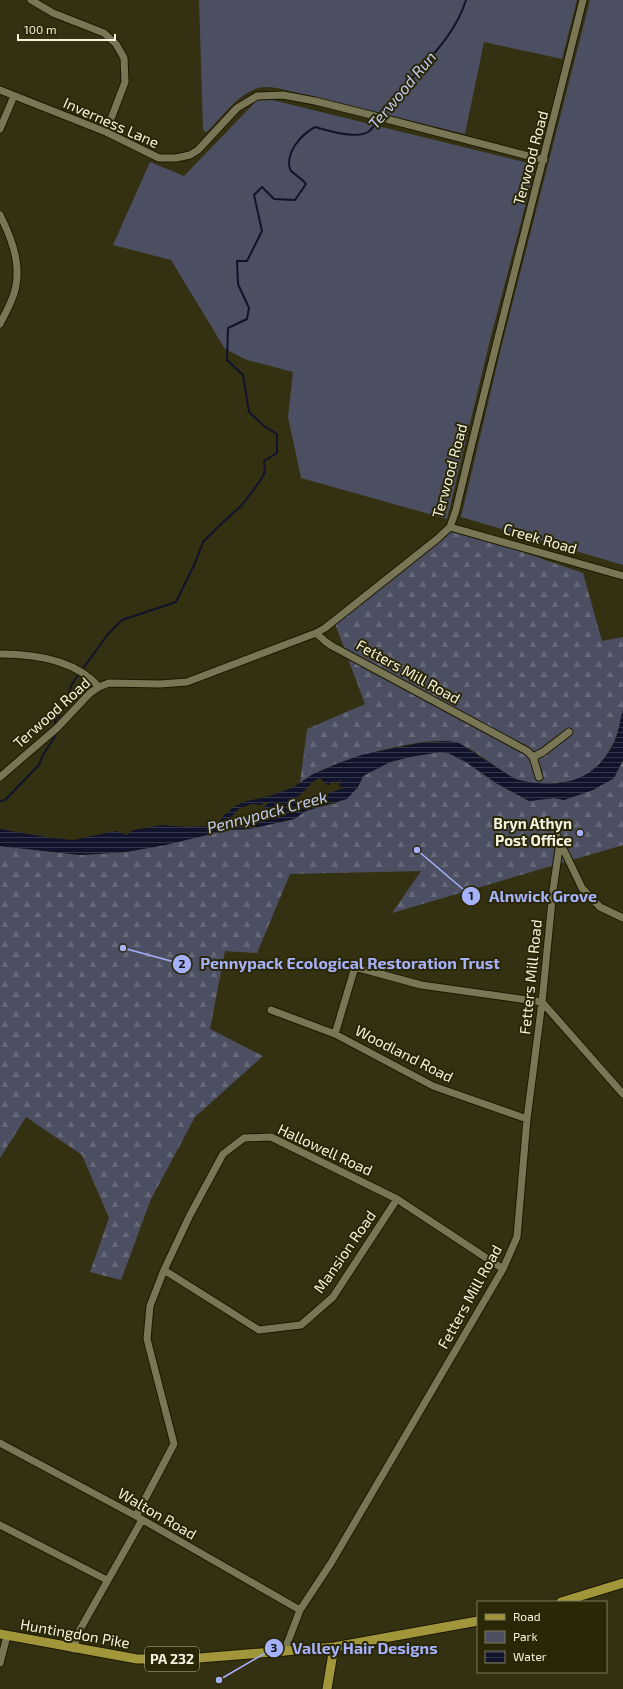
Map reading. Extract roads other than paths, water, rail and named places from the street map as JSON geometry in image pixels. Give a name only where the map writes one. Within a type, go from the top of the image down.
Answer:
[{"type":"main road","points":[[563,1601],[623,1583]]},
{"type":"main road","name":"Huntingdon Pike","points":[[4,1635],[74,1649],[137,1659],[190,1659],[334,1647],[477,1621]]},
{"type":"main road","points":[[327,1689],[334,1647]]},
{"type":"street","points":[[31,0],[53,13],[104,32],[116,44],[124,58],[125,82],[106,132]]},
{"type":"street","name":"Terwood Road","points":[[0,777],[50,735],[90,694],[99,687],[109,683],[160,684],[187,682],[316,633],[325,628],[450,527],[456,510],[496,340],[544,160],[584,0]]},
{"type":"street","name":"Inverness Lane","points":[[0,90],[106,132],[159,158],[176,158],[190,155],[198,150],[237,108],[257,96],[283,95],[315,101],[544,160]]},
{"type":"street","points":[[0,129],[14,96]]},
{"type":"street","points":[[0,215],[14,248],[18,273],[13,297],[0,324]]},
{"type":"street","name":"Creek Road","points":[[450,527],[623,576]]},
{"type":"street","name":"Fetters Mill Road","points":[[316,633],[326,642],[527,751],[533,757]]},
{"type":"street","points":[[0,654],[44,657],[85,674],[99,687]]},
{"type":"street","points":[[539,777],[533,757],[543,752],[570,732]]},
{"type":"street","name":"Fetters Mill Road","points":[[284,1652],[300,1610],[331,1563],[503,1268],[517,1237],[527,1119],[542,1002],[559,839],[582,888],[600,907],[623,918]]},
{"type":"street","points":[[335,1034],[355,967],[421,985],[542,1002],[623,1094]]},
{"type":"street","name":"Woodland Road","points":[[270,1010],[335,1034],[433,1086],[527,1119]]},
{"type":"street","name":"Hallowell Road","points":[[74,1649],[78,1633],[139,1518],[174,1444],[147,1339],[150,1306],[164,1270],[190,1215],[223,1154],[244,1138],[271,1137],[397,1199],[503,1268]]},
{"type":"street","name":"Mansion Road","points":[[164,1270],[259,1330],[301,1324],[333,1297],[397,1199]]},
{"type":"street","name":"Walton Road","points":[[0,1443],[139,1518],[300,1610]]},
{"type":"street","points":[[0,1525],[107,1580]]},
{"type":"street","points":[[0,1663],[4,1635]]},
{"type":"water","points":[[623,710],[623,760],[614,778],[593,790],[564,800],[554,798],[529,801],[496,783],[466,762],[448,753],[440,752],[390,762],[363,776],[358,787],[347,799],[306,811],[294,819],[249,829],[228,830],[165,845],[126,852],[81,855],[0,846],[0,829],[73,840],[116,831],[127,835],[133,830],[162,825],[187,827],[208,826],[219,822],[232,808],[243,802],[270,796],[294,787],[313,774],[342,762],[361,755],[420,743],[448,741],[459,743],[513,778],[522,781],[548,784],[571,781],[590,772],[599,765],[606,756],[615,741]],"holes":[[[320,778],[329,785],[334,781],[335,785],[341,780],[339,786],[344,788],[309,800],[294,801],[314,781]],[[267,802],[268,804],[263,808],[268,809],[260,817],[242,823],[224,824],[240,808],[252,804],[262,805],[263,803]]]},
{"type":"waterway","name":"Terwood Run","points":[[381,116],[403,88],[440,47],[459,17],[466,0]]},
{"type":"waterway","name":"Terwood Run","points":[[82,670],[108,634],[122,620],[176,602],[195,563],[203,542],[242,505],[265,472],[264,461],[277,453],[277,434],[264,426],[249,412],[243,375],[227,360],[228,328],[247,319],[249,308],[238,284],[237,261],[247,261],[262,231],[254,195],[262,187],[274,199],[295,200],[306,184],[291,171],[289,163],[290,156],[296,144],[310,130],[315,127],[342,134],[357,135],[368,132],[378,119]]},
{"type":"waterway","name":"Terwood Run","points":[[55,727],[55,721],[62,712],[72,684],[79,674]]},
{"type":"waterway","name":"Terwood Run","points":[[0,801],[5,800],[39,765],[43,755],[54,738],[55,733]]},
{"type":"waterway","name":"Pennypack Creek","points":[[223,823],[267,812]]},
{"type":"place","name":"Bryn Athyn Post Office","points":[[580,833]]},
{"type":"place","name":"Alnwick Grove","points":[[417,850]]},
{"type":"place","name":"Pennypack Ecological Restoration Trust","points":[[123,948]]},
{"type":"place","name":"Valley Hair Designs","points":[[219,1680]]}]
